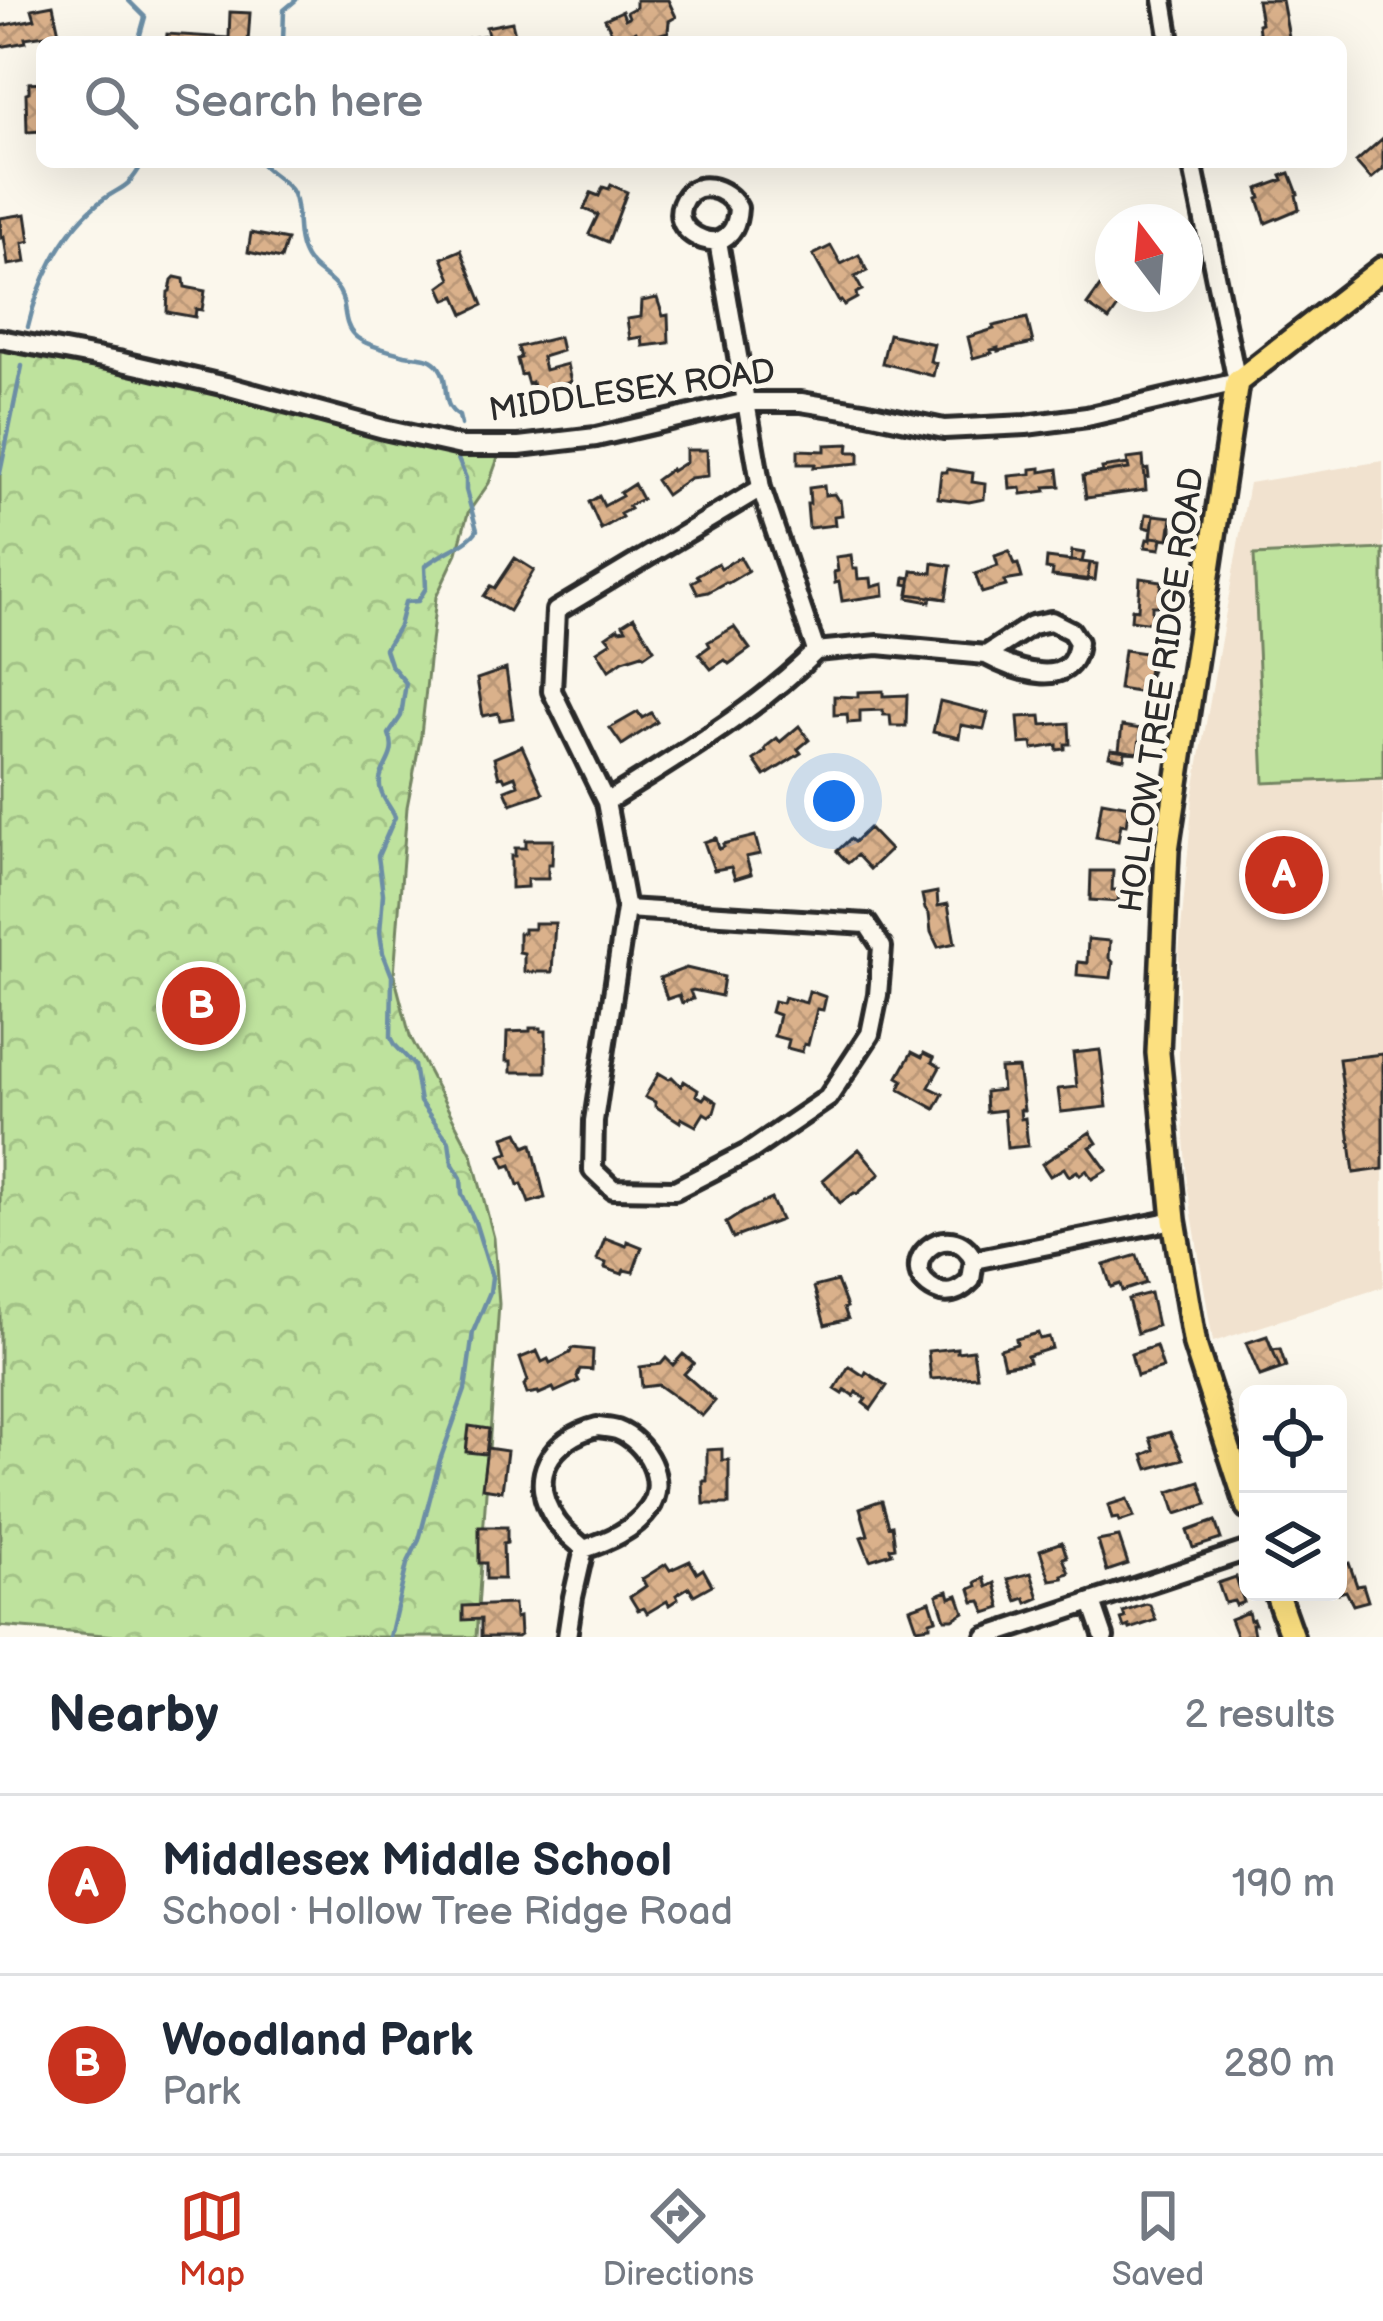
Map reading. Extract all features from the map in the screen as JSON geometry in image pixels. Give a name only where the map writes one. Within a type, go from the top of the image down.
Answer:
[{"type":"main road","name":"MIDDLESEX ROAD","points":[[1237,382],[1383,268]]},
{"type":"main road","name":"HOLLOW TREE RIDGE ROAD","points":[[1237,382],[1167,850],[1158,1053],[1174,1220],[1195,1345],[1243,1493]]},
{"type":"main road","points":[[1279,1601],[1292,1637]]},
{"type":"street","points":[[1163,0],[1169,36]]},
{"type":"street","name":"HOLLOW TREE RIDGE ROAD","points":[[1193,168],[1237,382]]},
{"type":"street","points":[[718,241],[760,488],[815,651]]},
{"type":"street","name":"MIDDLESEX ROAD","points":[[0,339],[183,376],[461,446],[519,446],[596,436],[747,402],[801,402],[944,430],[1026,425],[1087,417],[1237,382]]},
{"type":"street","points":[[626,909],[867,924],[882,947],[870,1034],[828,1098],[749,1152],[675,1190],[613,1189],[593,1170],[594,1121],[626,909],[606,802],[552,691],[556,611],[760,488]]},
{"type":"street","points":[[606,802],[722,728],[789,678],[815,651],[878,645],[986,655],[1024,671],[1055,672],[1073,662],[1078,642],[1061,624],[1041,621],[986,655]]},
{"type":"street","points":[[974,1260],[1174,1220]]},
{"type":"street","points":[[597,1427],[617,1430],[637,1442],[650,1460],[658,1483],[653,1504],[634,1525],[584,1549],[558,1524],[545,1501],[545,1466],[559,1445],[576,1432],[597,1427]]},
{"type":"street","points":[[567,1637],[584,1549]]},
{"type":"street","points":[[986,1637],[1239,1553]]},
{"type":"street","points":[[1092,1602],[1104,1637]]},
{"type":"shaded area","points":[[1383,461],[1383,1287],[1213,1342],[1187,1183],[1179,1060],[1179,953],[1193,796],[1249,483]]},
{"type":"green space","points":[[0,345],[127,359],[495,445],[498,458],[489,483],[468,513],[457,553],[436,597],[421,735],[407,807],[394,975],[410,1036],[472,1155],[494,1238],[499,1304],[476,1637],[127,1637],[0,1626]]},
{"type":"green space","points":[[1383,549],[1383,778],[1264,783],[1254,555]]},
{"type":"building","points":[[636,0],[668,0],[676,17],[669,21],[668,32],[613,36],[605,19],[622,11],[625,19]]},
{"type":"building","points":[[1257,0],[1282,0],[1289,36],[1260,36]]},
{"type":"building","points":[[53,5],[59,33],[0,47],[0,26],[35,19],[32,9]]},
{"type":"building","points":[[230,12],[250,13],[248,36],[229,36]]},
{"type":"building","points":[[512,22],[516,36],[482,36],[488,35],[486,27]]},
{"type":"building","points":[[36,82],[36,131],[27,132],[26,93],[29,83]]},
{"type":"building","points":[[1383,138],[1383,169],[1371,179],[1356,162]]},
{"type":"building","points":[[1290,173],[1299,209],[1266,223],[1258,189]]},
{"type":"building","points":[[603,187],[627,192],[608,242],[589,234],[598,215],[584,209],[591,193],[599,196]]},
{"type":"building","points":[[26,214],[30,241],[23,243],[26,262],[8,265],[0,218]]},
{"type":"building","points":[[251,233],[287,240],[281,259],[248,252]]},
{"type":"building","points":[[831,246],[841,264],[859,255],[867,271],[855,277],[862,290],[857,298],[844,305],[813,255]]},
{"type":"building","points":[[461,250],[483,305],[464,314],[456,296],[446,300],[440,287],[451,279],[442,258]]},
{"type":"building","points":[[175,277],[184,279],[185,287],[205,291],[202,310],[196,309],[195,317],[167,312]]},
{"type":"building","points":[[657,298],[663,316],[668,315],[669,343],[643,346],[642,337],[630,339],[627,319],[641,317],[642,301]]},
{"type":"building","points":[[1027,318],[1033,343],[998,348],[973,358],[968,337]]},
{"type":"building","points":[[889,334],[934,344],[933,376],[882,363]]},
{"type":"building","points":[[559,337],[562,351],[542,357],[545,370],[567,364],[571,382],[534,392],[532,382],[528,384],[525,374],[521,375],[518,347]]},
{"type":"building","points":[[849,444],[848,452],[859,452],[859,463],[798,464],[798,450],[825,451],[825,445]]},
{"type":"building","points":[[686,450],[707,450],[708,476],[690,478],[666,495],[656,480],[686,462]]},
{"type":"building","points":[[1143,457],[1146,490],[1086,498],[1083,476],[1129,469],[1127,459]]},
{"type":"building","points":[[1143,457],[1149,477],[1145,478],[1146,490],[1086,498],[1083,476]]},
{"type":"building","points":[[1041,468],[1041,472],[1058,469],[1060,486],[1022,494],[1021,488],[1010,489],[1009,476]]},
{"type":"building","points":[[941,472],[973,473],[972,482],[985,484],[984,499],[938,498]]},
{"type":"building","points":[[634,484],[642,499],[601,529],[589,502],[599,496],[604,506]]},
{"type":"building","points":[[824,486],[825,495],[834,494],[840,500],[842,515],[834,516],[835,525],[809,528],[809,488]]},
{"type":"building","points":[[1146,514],[1172,517],[1169,539],[1162,538],[1160,549],[1145,547],[1152,529],[1144,527]]},
{"type":"building","points":[[1154,515],[1172,517],[1169,539],[1151,537]]},
{"type":"building","points":[[1009,551],[1022,578],[982,593],[975,574],[998,566],[995,556]]},
{"type":"building","points":[[1072,551],[1084,553],[1082,562],[1097,564],[1095,580],[1052,576],[1053,570],[1046,569],[1047,558],[1071,561]]},
{"type":"building","points":[[851,555],[858,579],[871,578],[872,587],[883,584],[884,595],[842,601],[839,582],[835,583],[836,557]]},
{"type":"building","points":[[740,557],[748,571],[698,594],[692,582],[697,575]]},
{"type":"building","points":[[515,558],[534,570],[509,611],[484,596]]},
{"type":"building","points":[[1047,558],[1090,563],[1087,581],[1052,576],[1053,570],[1046,569]]},
{"type":"building","points":[[933,563],[951,566],[946,599],[908,598],[910,585],[904,584],[905,577],[911,578],[912,571],[932,573]]},
{"type":"building","points":[[933,563],[951,566],[946,599],[908,594],[912,571],[932,573]]},
{"type":"building","points":[[1140,578],[1162,581],[1159,606],[1152,606],[1152,623],[1131,620],[1132,609],[1138,610]]},
{"type":"building","points":[[634,617],[654,649],[609,670],[597,651],[611,642],[606,636],[626,629],[623,624]]},
{"type":"building","points":[[734,627],[750,649],[729,664],[725,660],[711,669],[699,654],[710,646],[708,642]]},
{"type":"building","points":[[1124,650],[1152,654],[1144,693],[1119,689]]},
{"type":"building","points":[[1124,650],[1152,654],[1144,693],[1119,689]]},
{"type":"building","points":[[506,669],[513,718],[500,720],[498,713],[483,716],[477,679]]},
{"type":"building","points":[[883,691],[883,696],[907,695],[906,726],[891,726],[890,715],[883,715],[883,710],[860,711],[860,722],[848,723],[847,714],[834,715],[834,696]]},
{"type":"building","points":[[940,701],[988,713],[984,729],[961,725],[959,738],[933,732]]},
{"type":"building","points":[[638,712],[642,718],[651,713],[657,722],[622,745],[610,728]]},
{"type":"building","points":[[1041,716],[1042,725],[1069,723],[1070,744],[1065,749],[1020,744],[1018,717]]},
{"type":"building","points":[[799,726],[809,740],[798,749],[801,753],[765,776],[754,760],[777,738],[780,742]]},
{"type":"building","points":[[1122,726],[1141,729],[1138,753],[1125,752],[1124,759],[1109,756],[1111,749],[1119,750]]},
{"type":"building","points":[[1122,726],[1141,729],[1138,753],[1119,750]]},
{"type":"building","points":[[522,746],[543,793],[511,804],[505,790],[518,785],[515,776],[499,777],[494,758]]},
{"type":"building","points":[[1102,801],[1129,806],[1118,841],[1096,837]]},
{"type":"building","points":[[869,828],[890,850],[870,869],[857,855],[848,863],[837,851]]},
{"type":"building","points":[[755,836],[760,854],[746,857],[751,874],[735,879],[731,867],[714,870],[704,842],[716,838],[719,849]]},
{"type":"building","points":[[526,840],[553,840],[548,879],[527,879],[527,887],[511,888],[511,856],[515,848],[526,848]]},
{"type":"building","points":[[1091,871],[1113,871],[1112,890],[1119,890],[1118,902],[1090,900]]},
{"type":"building","points":[[937,892],[938,906],[948,904],[955,943],[938,947],[922,895]]},
{"type":"building","points":[[534,923],[555,923],[552,972],[524,972],[519,933],[534,929]]},
{"type":"building","points":[[1088,939],[1110,941],[1111,978],[1077,975],[1078,962],[1087,963]]},
{"type":"building","points":[[686,968],[724,977],[721,996],[693,990],[693,999],[682,1003],[679,995],[667,999],[660,978]]},
{"type":"building","points":[[809,991],[826,997],[802,1052],[787,1048],[789,1040],[774,1036],[779,1015],[771,1012],[774,1001],[782,1003],[784,997],[806,1003]]},
{"type":"building","points":[[546,1031],[546,1072],[511,1072],[511,1061],[506,1061],[507,1032]]},
{"type":"building","points":[[1100,1050],[1107,1107],[1061,1112],[1058,1089],[1077,1087],[1073,1053]]},
{"type":"building","points":[[912,1052],[934,1058],[932,1062],[940,1067],[929,1087],[943,1094],[935,1109],[899,1089],[903,1080],[898,1077]]},
{"type":"building","points":[[1383,1054],[1383,1169],[1354,1173],[1339,1059]]},
{"type":"building","points":[[1018,1068],[1028,1146],[1007,1148],[1004,1110],[986,1112],[985,1092],[1002,1090],[1000,1069]]},
{"type":"building","points":[[659,1073],[681,1086],[684,1081],[698,1090],[696,1095],[717,1102],[714,1112],[704,1113],[696,1126],[655,1106],[645,1097]]},
{"type":"building","points":[[518,1132],[525,1147],[532,1144],[545,1198],[529,1203],[511,1165],[505,1167],[500,1156],[509,1153],[504,1137]]},
{"type":"building","points":[[1090,1132],[1097,1143],[1090,1147],[1107,1170],[1092,1179],[1086,1170],[1069,1176],[1064,1168],[1050,1176],[1042,1164]]},
{"type":"building","points":[[859,1149],[880,1174],[840,1203],[823,1180]]},
{"type":"building","points":[[771,1199],[781,1220],[733,1238],[726,1223]]},
{"type":"building","points":[[605,1238],[642,1247],[633,1272],[622,1274],[597,1260]]},
{"type":"building","points":[[1137,1255],[1146,1283],[1122,1291],[1120,1284],[1111,1287],[1104,1265]]},
{"type":"building","points":[[837,1281],[848,1319],[825,1325],[814,1287]]},
{"type":"building","points":[[1150,1293],[1157,1326],[1137,1333],[1128,1299]]},
{"type":"building","points":[[1038,1333],[1040,1339],[1049,1337],[1052,1348],[1027,1356],[1029,1362],[1004,1366],[1000,1349]]},
{"type":"building","points":[[1267,1336],[1272,1350],[1280,1349],[1286,1367],[1260,1376],[1246,1343]]},
{"type":"building","points":[[1267,1336],[1280,1368],[1260,1376],[1246,1343]]},
{"type":"building","points":[[1156,1346],[1163,1368],[1137,1376],[1131,1354]]},
{"type":"building","points":[[572,1348],[593,1350],[592,1370],[580,1369],[579,1381],[555,1392],[553,1388],[527,1394],[520,1358],[537,1351],[542,1362],[548,1359],[550,1363]]},
{"type":"building","points":[[957,1348],[957,1352],[973,1350],[977,1376],[931,1379],[928,1351]]},
{"type":"building","points":[[683,1354],[694,1363],[684,1374],[715,1401],[702,1416],[659,1385],[642,1387],[640,1367],[661,1364],[666,1358],[673,1365]]},
{"type":"building","points":[[849,1366],[887,1386],[871,1409],[856,1392],[854,1396],[835,1389]]},
{"type":"building","points":[[469,1426],[489,1429],[486,1454],[466,1452]]},
{"type":"building","points":[[1170,1432],[1183,1459],[1148,1469],[1143,1455],[1154,1450],[1150,1438]]},
{"type":"building","points":[[487,1448],[507,1451],[502,1491],[482,1488]]},
{"type":"building","points":[[722,1449],[722,1460],[729,1460],[729,1504],[704,1504],[707,1450]]},
{"type":"building","points":[[1200,1482],[1207,1504],[1176,1514],[1169,1492]]},
{"type":"building","points":[[1127,1499],[1134,1517],[1119,1522],[1112,1519],[1108,1505]]},
{"type":"building","points":[[879,1501],[892,1525],[895,1547],[890,1548],[892,1553],[870,1560],[861,1537],[868,1535],[860,1508]]},
{"type":"building","points":[[1215,1521],[1221,1539],[1193,1548],[1187,1531]]},
{"type":"building","points":[[479,1527],[507,1527],[504,1579],[486,1579],[486,1563],[479,1563]]},
{"type":"building","points":[[1119,1537],[1128,1564],[1107,1571],[1098,1541]]},
{"type":"building","points":[[1062,1542],[1069,1573],[1050,1580],[1040,1550]]},
{"type":"building","points":[[690,1561],[697,1573],[703,1569],[712,1585],[694,1595],[689,1587],[669,1605],[667,1601],[647,1613],[644,1608],[638,1610],[630,1597],[646,1586],[642,1579],[666,1564],[670,1570]]},
{"type":"building","points":[[1347,1564],[1368,1601],[1353,1605],[1347,1593]]},
{"type":"building","points":[[1031,1573],[1039,1598],[1017,1601],[1008,1579]]},
{"type":"building","points":[[1236,1577],[1239,1601],[1244,1602],[1225,1603],[1218,1583]]},
{"type":"building","points":[[984,1578],[987,1587],[995,1583],[1001,1608],[986,1613],[981,1601],[974,1602],[970,1589]]},
{"type":"building","points":[[948,1591],[950,1598],[958,1595],[964,1612],[953,1619],[945,1619],[937,1595]]},
{"type":"building","points":[[930,1601],[936,1619],[930,1626],[917,1628],[910,1608]]},
{"type":"building","points":[[514,1604],[515,1618],[519,1617],[517,1637],[481,1637],[481,1619],[463,1620],[463,1606]]},
{"type":"building","points":[[1146,1604],[1156,1620],[1124,1628],[1123,1612]]},
{"type":"building","points":[[1248,1612],[1255,1624],[1254,1635],[1237,1637],[1230,1619]]},
{"type":"waterway","points":[[128,0],[145,17],[140,36]]},
{"type":"waterway","points":[[283,36],[284,10],[296,0]]},
{"type":"waterway","points":[[28,327],[62,245],[83,217],[127,184],[139,168]]},
{"type":"waterway","points":[[267,168],[293,194],[302,250],[339,291],[350,330],[370,345],[435,363],[449,406],[461,425]]},
{"type":"waterway","points":[[0,473],[22,366]]},
{"type":"waterway","points":[[390,1637],[407,1564],[419,1540],[465,1390],[473,1332],[492,1277],[449,1142],[420,1102],[414,1065],[391,1037],[392,976],[380,932],[383,894],[378,856],[395,817],[380,783],[391,751],[389,734],[401,716],[406,683],[390,664],[385,649],[399,626],[405,602],[418,601],[426,588],[425,566],[477,530],[458,459]]},
{"type":"place","name":"Middlesex Middle School","points":[[1284,875]]},
{"type":"place","name":"Woodland Park","points":[[201,1006]]}]
